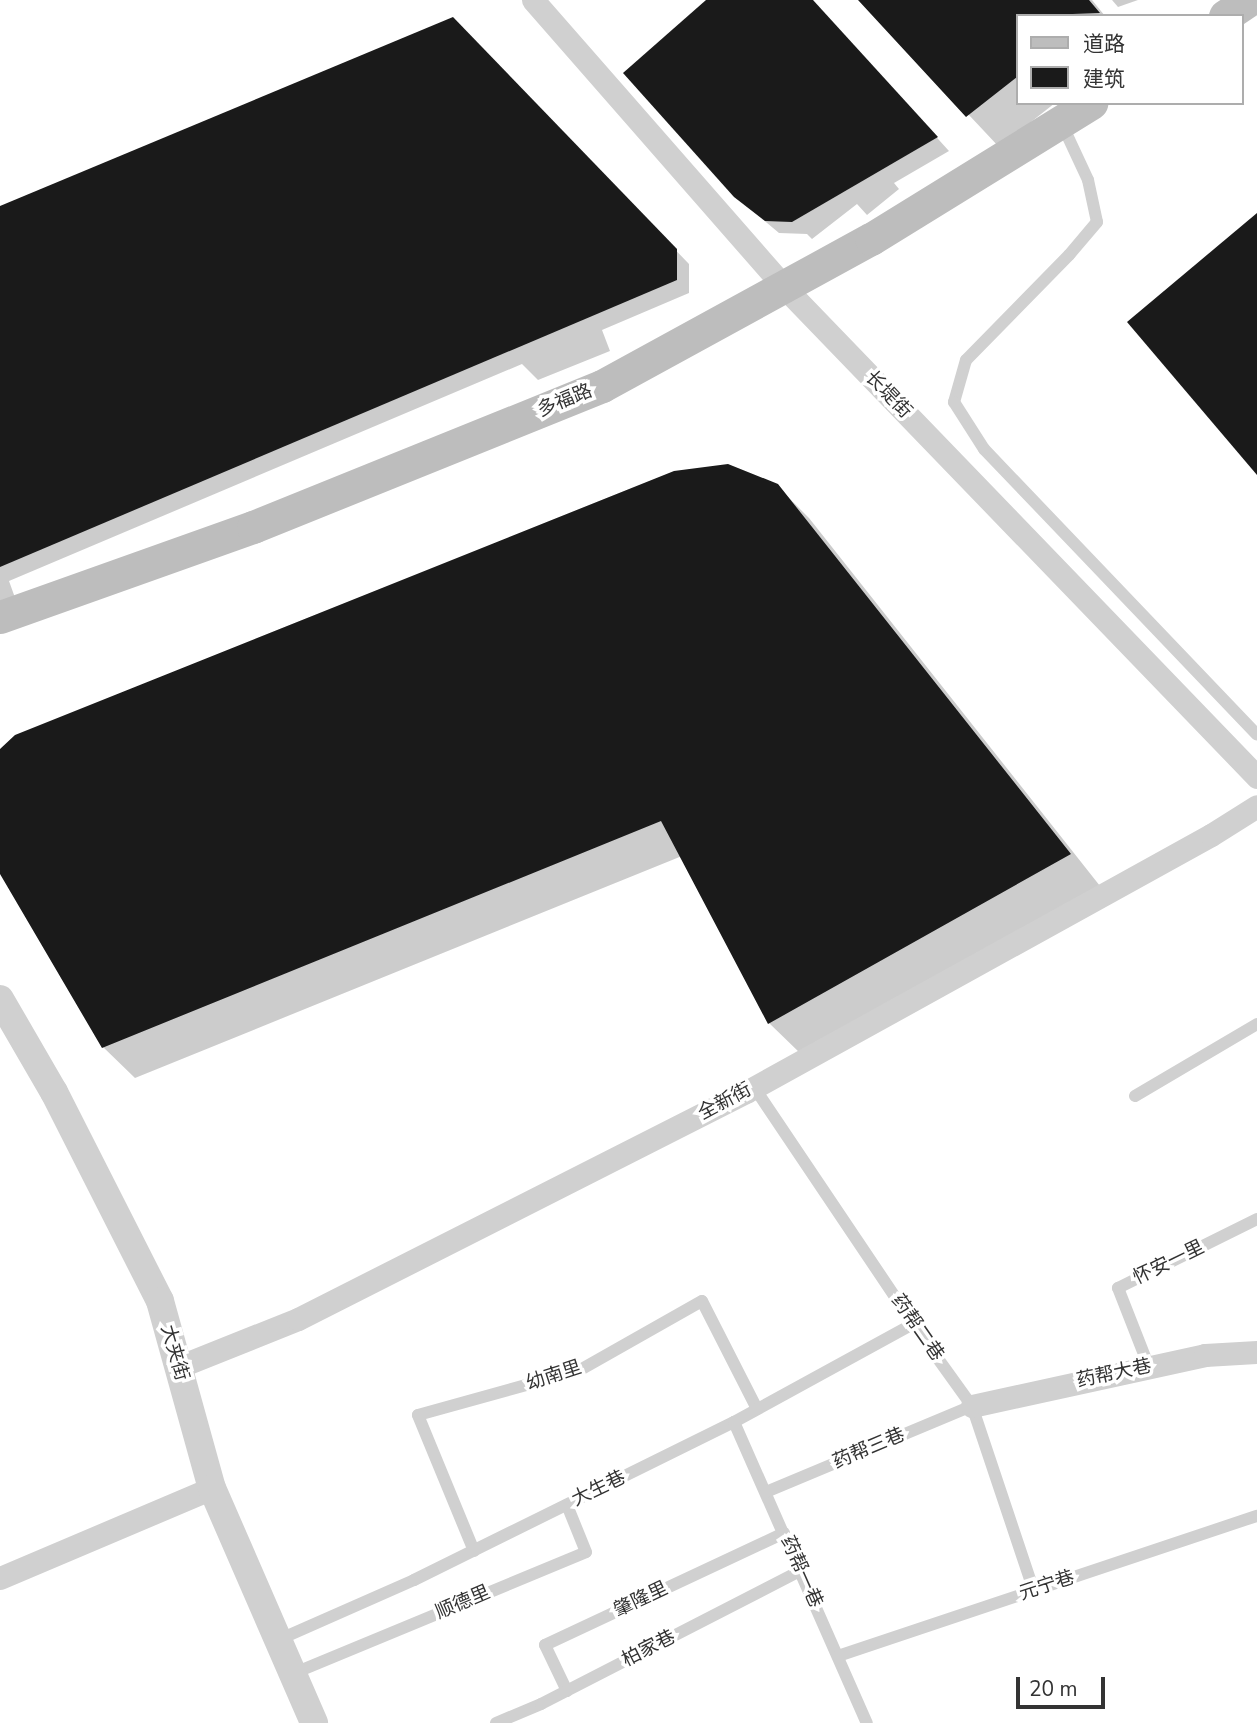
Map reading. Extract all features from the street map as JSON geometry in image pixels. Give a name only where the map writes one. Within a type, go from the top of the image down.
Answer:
[{"type":"main road","points":[[1228,14],[1249,0]]},
{"type":"main road","name":"多福路","points":[[0,617],[253,527],[602,386],[871,239],[1088,105]]},
{"type":"street","name":"长堤街","points":[[533,0],[784,287],[1257,777]]},
{"type":"street","name":"全新街","points":[[178,1367],[298,1319],[754,1087],[1211,835],[1257,806]]},
{"type":"street","name":"大夹街","points":[[0,999],[54,1092],[160,1301],[212,1488],[314,1723]]},
{"type":"street","name":"药帮大巷","points":[[972,1406],[1205,1355],[1256,1358]]},
{"type":"street","points":[[0,1578],[212,1488]]},
{"type":"lane","points":[[1061,122],[1088,180],[1097,222],[1069,255],[966,360],[954,402],[984,449],[1257,735]]},
{"type":"lane","points":[[1136,1096],[1257,1024]]},
{"type":"lane","name":"药帮二巷","points":[[754,1087],[913,1324],[972,1406],[1034,1591]]},
{"type":"lane","name":"怀安一里","points":[[1149,1367],[1118,1288],[1257,1219]]},
{"type":"lane","name":"幼南里","points":[[474,1551],[418,1415],[580,1370],[702,1301],[757,1409]]},
{"type":"lane","name":"大生巷","points":[[278,1640],[474,1551],[734,1422],[913,1324]]},
{"type":"lane","name":"药帮三巷","points":[[765,1492],[972,1406]]},
{"type":"lane","name":"药帮一巷","points":[[734,1422],[867,1723]]},
{"type":"lane","name":"顺德里","points":[[292,1674],[586,1552],[567,1504]]},
{"type":"lane","name":"元宁巷","points":[[838,1656],[1257,1516]]},
{"type":"lane","name":"肇隆里","points":[[567,1691],[545,1645],[784,1533]]},
{"type":"lane","name":"柏家巷","points":[[496,1723],[567,1691],[800,1571]]},
{"type":"building","points":[[706,0],[813,0],[938,137],[792,222],[765,221],[734,197],[623,73]]},
{"type":"building","points":[[858,0],[1089,0],[1100,13],[1016,14],[1016,78],[966,117]]},
{"type":"building","points":[[453,17],[677,249],[677,280],[0,567],[0,206]]},
{"type":"building","points":[[1257,213],[1257,475],[1127,322]]},
{"type":"building","points":[[728,464],[778,484],[1071,854],[768,1024],[661,821],[102,1048],[0,874],[0,749],[15,735],[674,471]]}]
